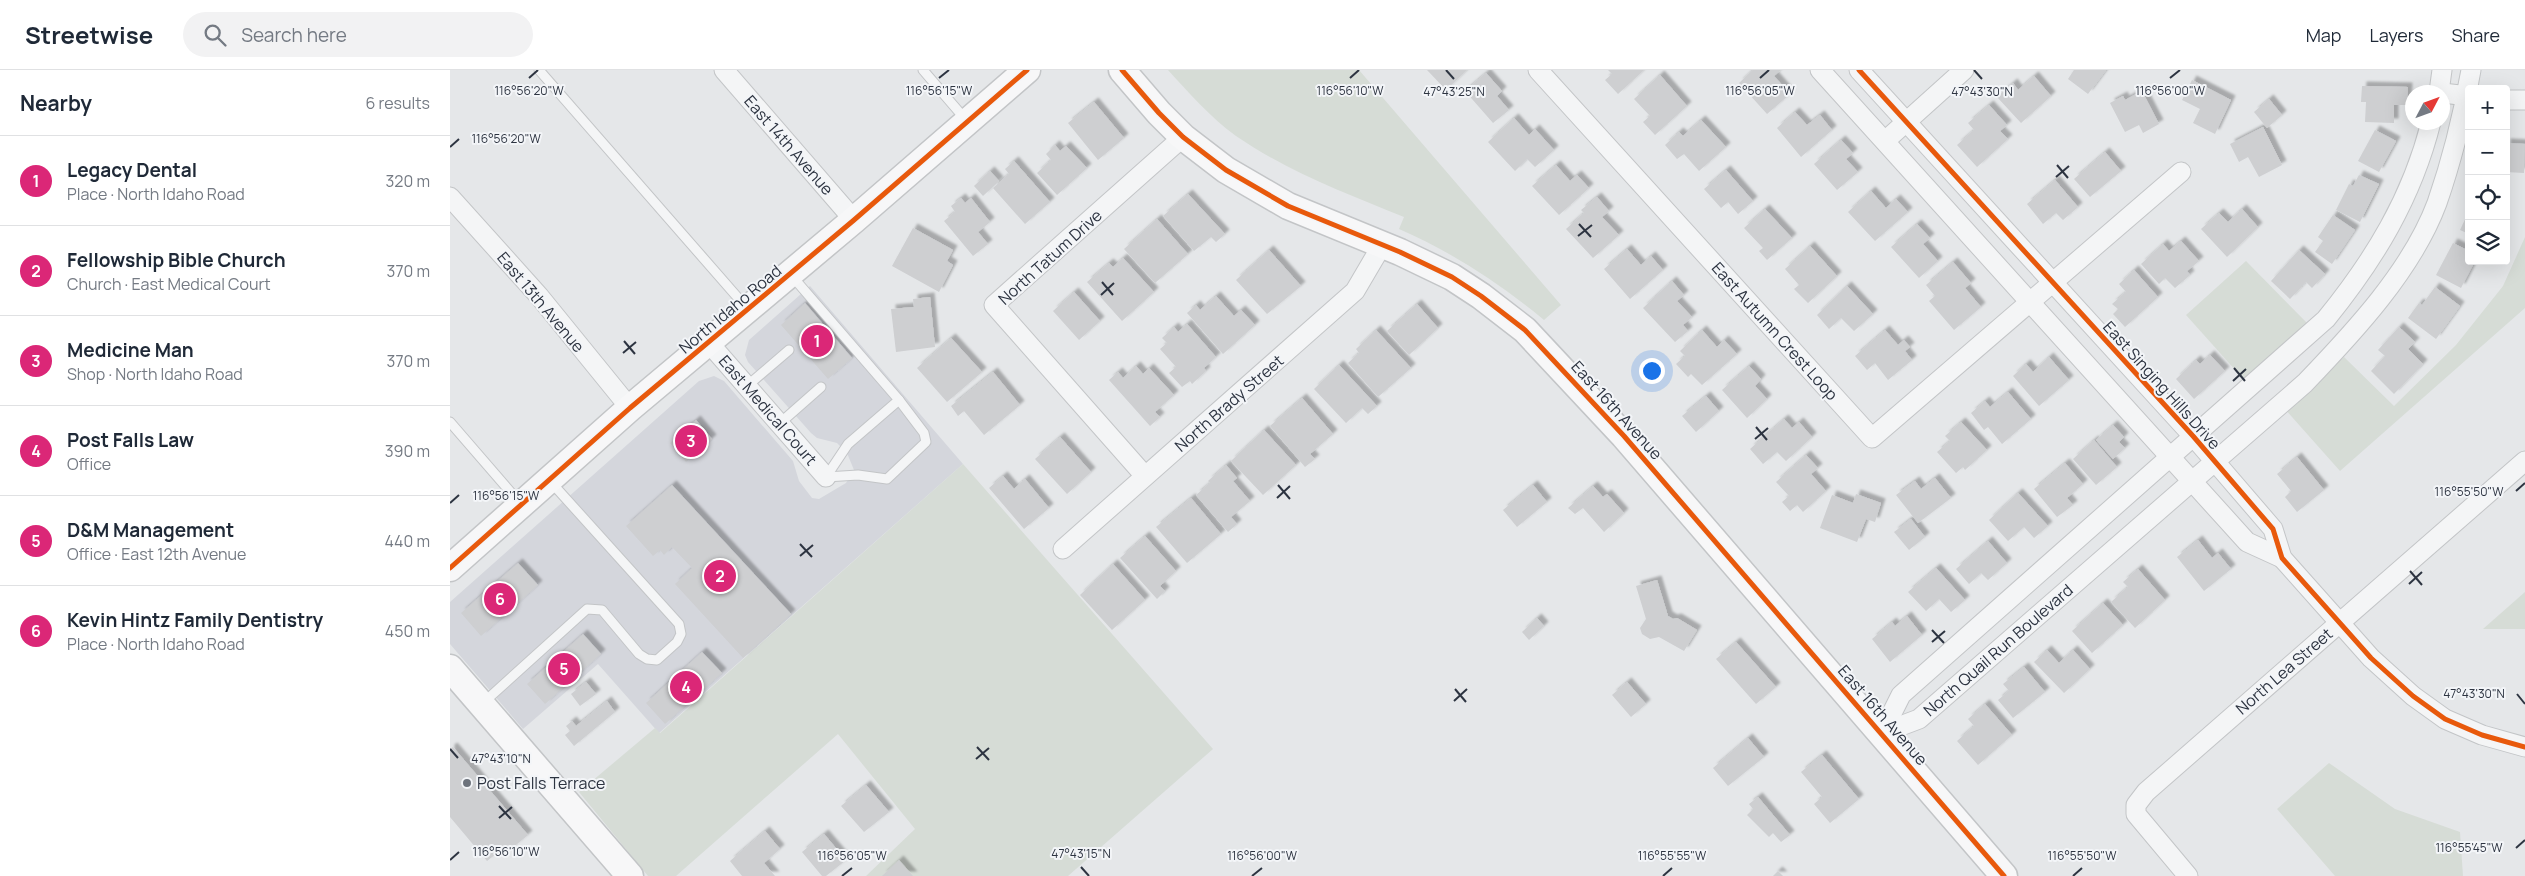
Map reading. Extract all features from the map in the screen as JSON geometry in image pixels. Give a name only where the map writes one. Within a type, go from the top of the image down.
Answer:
[{"type":"street","name":"East 14th Avenue","points":[[724,70],[854,220]]},
{"type":"street","name":"North Idaho Road","points":[[450,568],[630,408],[854,220],[1027,70]]},
{"type":"street","name":"East 16th Avenue","points":[[1122,70],[1159,113],[1183,137],[1226,170],[1288,206],[1382,245],[1452,277],[1481,296],[1525,330],[1624,436],[2004,876]]},
{"type":"street","name":"East Autumn Crest Loop","points":[[1538,70],[1872,438],[2029,302]]},
{"type":"street","name":"East Singing Hills Drive","points":[[1820,70],[2247,542],[2282,558]]},
{"type":"street","name":"East Singing Hills Drive","points":[[1859,70],[2193,436],[2273,529],[2282,558],[2338,623],[2392,677],[2413,696],[2444,719],[2482,735],[2525,746]]},
{"type":"street","points":[[1885,141],[1964,70]]},
{"type":"street","points":[[2441,85],[2442,70]]},
{"type":"street","name":"North Quail Run Boulevard","points":[[2469,85],[2471,70]]},
{"type":"street","points":[[2450,94],[2465,96]]},
{"type":"street","points":[[2510,100],[2525,100]]},
{"type":"street","name":"North Quail Run Boulevard","points":[[1882,733],[1919,719],[2304,383],[2338,348],[2388,289],[2417,242],[2436,204],[2465,106]]},
{"type":"street","name":"North Quail Run Boulevard","points":[[1882,733],[1901,695],[2326,320],[2358,279],[2384,239],[2405,196],[2429,130]]},
{"type":"street","name":"North Tatum Drive","points":[[1145,476],[994,304],[1183,137]]},
{"type":"street","points":[[2029,302],[2181,172]]},
{"type":"street","name":"East 13th Avenue","points":[[450,197],[539,296],[630,408]]},
{"type":"street","name":"North Brady Street","points":[[1063,549],[1355,291],[1382,245]]},
{"type":"street","name":"East Medical Court","points":[[709,343],[826,477]]},
{"type":"street","name":"North Lea Street","points":[[2188,876],[2136,814],[2136,805],[2146,792],[2338,623],[2483,500],[2525,461]]},
{"type":"street","points":[[450,668],[630,876]]},
{"type":"lane","points":[[539,70],[748,310]]},
{"type":"lane","points":[[923,70],[968,122]]},
{"type":"lane","points":[[790,274],[899,400],[924,433],[926,442],[887,478],[858,475],[826,477]]},
{"type":"lane","points":[[747,386],[789,350]]},
{"type":"lane","points":[[779,424],[821,387]]},
{"type":"lane","points":[[826,477],[848,444],[899,400]]},
{"type":"lane","points":[[450,422],[522,505]]},
{"type":"lane","points":[[482,705],[587,608],[602,610],[639,654],[647,659],[657,660],[677,642],[681,634],[679,624],[550,480]]},
{"type":"shaded area","points":[[1168,70],[1359,70],[1561,305],[1544,320],[1510,293],[1474,269],[1438,248],[1399,229],[1404,217],[1318,181],[1256,149],[1217,121]]},
{"type":"shaded area","points":[[2525,237],[2525,308],[2340,471],[2285,409],[2344,357],[2394,406],[2456,345],[2503,286]]},
{"type":"shaded area","points":[[2246,261],[2308,324],[2246,382],[2186,315]]},
{"type":"shaded area","points":[[810,286],[963,464],[659,733],[598,664],[523,729],[450,644],[450,602],[699,381],[714,376],[724,381],[793,461],[799,481],[812,498],[819,499],[846,483],[854,470],[847,453],[837,443],[817,438],[811,433],[748,362],[745,355],[749,340]]},
{"type":"shaded area","points":[[963,464],[1213,749],[1068,876],[866,876],[915,829],[838,734],[676,876],[648,876],[579,792],[655,728],[660,733]]},
{"type":"shaded area","points":[[2525,592],[2525,629],[2483,629]]},
{"type":"shaded area","points":[[2329,763],[2395,809],[2460,832],[2463,876],[2335,876],[2277,809]]},
{"type":"building","points":[[1427,70],[1467,70],[1446,90]]},
{"type":"building","points":[[1608,70],[1644,70],[1618,94],[1605,80],[1612,74]]},
{"type":"building","points":[[1753,70],[1781,70],[1774,76],[1790,94],[1767,114],[1739,83]]},
{"type":"building","points":[[2074,70],[2106,70],[2088,94],[2068,79]]},
{"type":"building","points":[[1486,73],[1502,91],[1497,96],[1509,110],[1493,123],[1465,91]]},
{"type":"building","points":[[1660,75],[1687,106],[1655,135],[1643,122],[1650,116],[1634,99]]},
{"type":"building","points":[[2034,76],[2051,96],[2021,123],[1997,97],[2013,83],[2018,90]]},
{"type":"building","points":[[2192,80],[2231,100],[2215,134],[2193,123],[2200,109],[2182,100]]},
{"type":"building","points":[[2362,86],[2405,87],[2405,105],[2394,105],[2394,123],[2365,122],[2366,102],[2361,102]]},
{"type":"building","points":[[2142,91],[2159,124],[2143,133],[2139,125],[2125,132],[2110,103],[2123,96],[2125,100]]},
{"type":"building","points":[[2269,99],[2282,115],[2267,128],[2254,112]]},
{"type":"building","points":[[1094,102],[1124,138],[1098,160],[1068,123]]},
{"type":"building","points":[[1989,105],[2007,125],[2000,131],[2008,139],[1977,167],[1957,145],[1974,130],[1968,123]]},
{"type":"building","points":[[1795,112],[1807,125],[1820,115],[1832,130],[1801,157],[1777,128]]},
{"type":"building","points":[[1514,118],[1529,135],[1535,129],[1554,150],[1535,167],[1527,159],[1515,171],[1488,142]]},
{"type":"building","points":[[1701,120],[1726,147],[1699,171],[1684,154],[1677,159],[1665,145],[1679,132],[1683,136]]},
{"type":"building","points":[[2263,127],[2282,165],[2259,177],[2248,157],[2239,162],[2230,144]]},
{"type":"building","points":[[2375,130],[2396,141],[2379,172],[2358,161]]},
{"type":"building","points":[[1841,140],[1853,153],[1846,159],[1858,172],[1837,190],[1814,164]]},
{"type":"building","points":[[2510,143],[2525,144],[2524,173],[2510,172]]},
{"type":"building","points":[[1055,145],[1060,151],[1066,146],[1087,168],[1057,195],[1037,173],[1051,160],[1046,154]]},
{"type":"building","points":[[2105,152],[2121,171],[2090,197],[2074,179]]},
{"type":"building","points":[[1014,161],[1050,202],[1025,224],[993,188],[1009,174],[1005,169]]},
{"type":"building","points":[[1556,165],[1570,181],[1577,175],[1589,188],[1559,215],[1532,186]]},
{"type":"building","points":[[1726,170],[1753,201],[1738,214],[1728,202],[1721,208],[1704,189]]},
{"type":"building","points":[[990,171],[999,181],[983,196],[974,186]]},
{"type":"building","points":[[2359,175],[2379,184],[2360,222],[2336,210],[2349,184],[2353,186]]},
{"type":"building","points":[[2055,180],[2078,207],[2063,220],[2056,213],[2043,224],[2027,204]]},
{"type":"building","points":[[1871,191],[1886,208],[1896,199],[1908,212],[1875,241],[1848,212]]},
{"type":"building","points":[[1188,194],[1225,234],[1216,242],[1211,237],[1194,251],[1163,216]]},
{"type":"building","points":[[1597,197],[1609,211],[1602,217],[1619,235],[1593,258],[1566,229],[1584,213],[1581,210]]},
{"type":"building","points":[[961,198],[965,203],[971,198],[990,222],[978,232],[988,244],[973,256],[944,221],[955,212],[951,206]]},
{"type":"building","points":[[1765,209],[1792,238],[1767,260],[1759,251],[1763,248],[1744,228]]},
{"type":"building","points":[[2242,209],[2258,227],[2227,257],[2201,229],[2219,213],[2228,222]]},
{"type":"building","points":[[2333,215],[2355,230],[2332,264],[2315,252],[2323,241],[2318,237]]},
{"type":"building","points":[[1157,219],[1188,254],[1155,283],[1124,249]]},
{"type":"building","points":[[2465,219],[2465,232],[2460,230]]},
{"type":"building","points":[[1917,224],[1930,238],[1923,244],[1938,261],[1919,278],[1891,247]]},
{"type":"building","points":[[913,228],[953,250],[947,261],[953,265],[939,292],[892,266]]},
{"type":"building","points":[[2181,241],[2199,261],[2187,271],[2190,275],[2175,288],[2165,278],[2159,284],[2141,264],[2163,244],[2169,251]]},
{"type":"building","points":[[2453,243],[2465,249],[2465,265],[2473,265],[2461,288],[2436,275]]},
{"type":"building","points":[[1810,246],[1837,276],[1808,303],[1794,289],[1799,285],[1785,269]]},
{"type":"building","points":[[1627,249],[1641,265],[1651,256],[1663,270],[1630,299],[1604,269]]},
{"type":"building","points":[[1269,250],[1301,286],[1267,314],[1236,280]]},
{"type":"building","points":[[2299,250],[2325,274],[2312,288],[2306,282],[2290,299],[2271,281]]},
{"type":"building","points":[[1123,258],[1154,292],[1122,321],[1087,282],[1109,263],[1113,267]]},
{"type":"building","points":[[1953,262],[1971,283],[1965,288],[1981,307],[1954,330],[1929,301],[1935,296],[1926,285]]},
{"type":"building","points":[[2134,270],[2158,297],[2125,327],[2113,314],[2118,309],[2112,304],[2126,292],[2119,284]]},
{"type":"building","points":[[1672,281],[1684,295],[1677,301],[1692,317],[1683,325],[1688,331],[1675,342],[1643,308]]},
{"type":"building","points":[[1847,286],[1873,314],[1854,331],[1841,318],[1829,329],[1817,315]]},
{"type":"building","points":[[2435,287],[2460,306],[2436,339],[2408,318],[2419,303],[2422,305]]},
{"type":"building","points":[[1074,292],[1100,321],[1079,340],[1053,311]]},
{"type":"building","points":[[1216,296],[1234,316],[1241,310],[1255,325],[1223,354],[1187,313],[1196,305],[1200,310]]},
{"type":"building","points":[[930,297],[935,347],[896,352],[891,309],[914,307],[913,299]]},
{"type":"building","points":[[805,303],[852,358],[828,379],[781,325]]},
{"type":"building","points":[[1417,304],[1438,328],[1409,355],[1387,331]]},
{"type":"building","points":[[1187,324],[1216,357],[1204,368],[1206,371],[1192,384],[1190,381],[1182,387],[1169,373],[1176,367],[1160,349],[1167,343],[1162,338],[1174,327],[1178,332]]},
{"type":"building","points":[[2399,327],[2415,342],[2408,349],[2423,364],[2394,394],[2371,371],[2385,356],[2378,350]]},
{"type":"building","points":[[1376,330],[1411,368],[1378,397],[1348,363],[1359,353],[1356,349]]},
{"type":"building","points":[[1702,330],[1717,347],[1724,340],[1737,354],[1702,385],[1691,374],[1688,377],[1676,364],[1685,356],[1680,351]]},
{"type":"building","points":[[1885,330],[1898,345],[1904,340],[1910,347],[1905,351],[1912,360],[1888,380],[1875,363],[1867,370],[1855,356]]},
{"type":"building","points":[[951,338],[982,372],[947,402],[917,368]]},
{"type":"building","points":[[2210,355],[2225,371],[2194,399],[2176,379],[2196,360],[2200,364]]},
{"type":"building","points":[[2049,357],[2069,380],[2039,406],[2013,376],[2026,364],[2033,372]]},
{"type":"building","points":[[1339,365],[1377,406],[1368,414],[1362,408],[1346,423],[1314,389]]},
{"type":"building","points":[[1136,366],[1143,374],[1149,368],[1174,395],[1155,412],[1160,417],[1150,426],[1109,380],[1118,372],[1123,378]]},
{"type":"building","points":[[1749,366],[1761,379],[1755,386],[1767,399],[1747,418],[1722,390]]},
{"type":"building","points":[[993,372],[1020,405],[984,435],[964,411],[958,416],[951,406]]},
{"type":"building","points":[[2008,392],[2031,419],[2002,444],[1988,427],[1984,430],[1971,413],[1985,401],[1990,407]]},
{"type":"building","points":[[1706,396],[1719,411],[1696,432],[1682,416]]},
{"type":"building","points":[[1302,398],[1333,434],[1310,454],[1315,459],[1305,467],[1270,426]]},
{"type":"building","points":[[1784,419],[1792,428],[1799,422],[1812,437],[1786,461],[1777,452],[1763,464],[1750,449]]},
{"type":"building","points":[[696,420],[712,439],[686,462],[670,443]]},
{"type":"building","points":[[1961,422],[1987,450],[1965,470],[1963,467],[1956,473],[1937,452],[1950,441],[1945,436]]},
{"type":"building","points":[[2113,425],[2124,437],[2119,442],[2125,448],[2113,459],[2096,440]]},
{"type":"building","points":[[1264,430],[1296,465],[1263,495],[1231,461]]},
{"type":"building","points":[[1060,437],[1091,472],[1067,494],[1035,459]]},
{"type":"building","points":[[2094,440],[2117,467],[2096,485],[2073,459]]},
{"type":"building","points":[[1806,455],[1818,468],[1811,474],[1826,491],[1803,512],[1797,505],[1790,511],[1782,502],[1789,496],[1776,482]]},
{"type":"building","points":[[2297,457],[2324,490],[2297,512],[2285,497],[2291,491],[2277,474]]},
{"type":"building","points":[[2065,463],[2083,484],[2067,498],[2073,505],[2057,517],[2034,489]]},
{"type":"building","points":[[1226,465],[1237,478],[1233,481],[1250,501],[1231,517],[1237,524],[1228,532],[1196,495]]},
{"type":"building","points":[[1003,476],[1014,489],[1025,479],[1049,508],[1024,529],[989,488]]},
{"type":"building","points":[[1935,478],[1951,498],[1918,523],[1896,495],[1915,481],[1921,489]]},
{"type":"building","points":[[672,485],[791,614],[743,658],[675,584],[692,568],[672,547],[664,555],[660,550],[653,556],[626,526]]},
{"type":"building","points":[[1533,485],[1547,502],[1517,527],[1503,510]]},
{"type":"building","points":[[1593,486],[1603,497],[1607,494],[1624,513],[1604,532],[1583,508],[1575,514],[1568,508]]},
{"type":"building","points":[[2018,493],[2048,526],[2034,538],[2024,527],[2008,541],[1989,520]]},
{"type":"building","points":[[1856,494],[1881,503],[1875,522],[1866,519],[1857,542],[1820,528],[1832,495],[1853,503]]},
{"type":"building","points":[[1191,498],[1221,534],[1187,563],[1156,527]]},
{"type":"building","points":[[1911,519],[1925,537],[1909,550],[1894,532]]},
{"type":"building","points":[[1145,536],[1176,571],[1160,586],[1165,591],[1157,599],[1120,558]]},
{"type":"building","points":[[2198,540],[2212,558],[2218,553],[2231,569],[2204,591],[2177,557]]},
{"type":"building","points":[[1988,541],[2007,563],[1988,580],[1981,573],[1969,584],[1956,569]]},
{"type":"building","points":[[518,563],[538,585],[481,636],[461,613]]},
{"type":"building","points":[[1113,564],[1145,600],[1112,630],[1080,595]]},
{"type":"building","points":[[1936,568],[1965,600],[1951,612],[1939,599],[1926,611],[1908,592]]},
{"type":"building","points":[[2138,569],[2165,600],[2135,628],[2111,602],[2128,587],[2123,582]]},
{"type":"building","points":[[1657,580],[1668,616],[1673,619],[1677,618],[1697,630],[1684,651],[1659,637],[1650,639],[1642,634],[1640,628],[1646,619],[1636,586]]},
{"type":"building","points":[[2103,603],[2123,625],[2092,653],[2072,631]]},
{"type":"building","points":[[1907,616],[1922,635],[1890,662],[1872,639],[1892,622],[1895,626]]},
{"type":"building","points":[[1537,618],[1544,626],[1529,640],[1522,632]]},
{"type":"building","points":[[583,634],[601,654],[545,704],[527,684]]},
{"type":"building","points":[[1736,642],[1776,687],[1756,704],[1716,659]]},
{"type":"building","points":[[2047,650],[2059,663],[2073,650],[2090,669],[2064,693],[2034,662]]},
{"type":"building","points":[[702,652],[722,673],[665,724],[646,703]]},
{"type":"building","points":[[2024,667],[2045,692],[2013,718],[1998,700],[2009,691],[2003,684]]},
{"type":"building","points":[[586,682],[596,694],[580,706],[571,694]]},
{"type":"building","points":[[1627,682],[1646,704],[1631,717],[1612,695]]},
{"type":"building","points":[[607,701],[615,712],[574,746],[565,735],[570,731],[566,726],[572,721],[576,726]]},
{"type":"building","points":[[1985,704],[2012,735],[1978,765],[1957,741],[1974,726],[1968,719]]},
{"type":"building","points":[[1748,738],[1764,757],[1728,786],[1713,768]]},
{"type":"building","name":"Post Falls Terrace","points":[[453,747],[528,835],[506,853],[502,849],[487,861],[450,817],[450,749]]},
{"type":"building","points":[[1822,755],[1859,799],[1830,823],[1814,804],[1822,797],[1801,772]]},
{"type":"building","points":[[866,785],[889,812],[864,832],[841,806]]},
{"type":"building","points":[[1758,797],[1790,835],[1781,842],[1773,833],[1769,837],[1747,815],[1753,809],[1749,804]]},
{"type":"building","points":[[765,831],[780,849],[764,863],[775,876],[742,876],[730,861]]},
{"type":"building","points":[[824,834],[846,860],[826,876],[822,876],[802,852]]},
{"type":"building","points":[[899,860],[913,876],[882,876]]},
{"type":"building","points":[[1778,871],[1783,876],[1773,876]]},
{"type":"cycle path","points":[[450,568],[630,408],[854,220],[1027,70]]},
{"type":"cycle path","points":[[1122,70],[1159,113],[1183,137],[1226,170],[1288,206],[1400,252],[1452,277],[1481,296],[1525,330],[1624,436],[2004,876]]},
{"type":"cycle path","points":[[1859,70],[2193,436],[2273,529],[2282,558],[2371,658],[2413,696],[2445,719],[2482,735],[2525,747]]},
{"type":"place","name":"Legacy Dental","points":[[817,341]]},
{"type":"place","name":"Medicine Man","points":[[691,441]]},
{"type":"place","name":"Fellowship Bible Church","points":[[720,576]]},
{"type":"place","name":"Kevin Hintz Family Dentistry","points":[[500,599]]},
{"type":"place","name":"D&M Management","points":[[564,669]]},
{"type":"place","name":"Post Falls Law","points":[[686,687]]},
{"type":"place","name":"Post Falls Terrace","points":[[467,783]]}]
